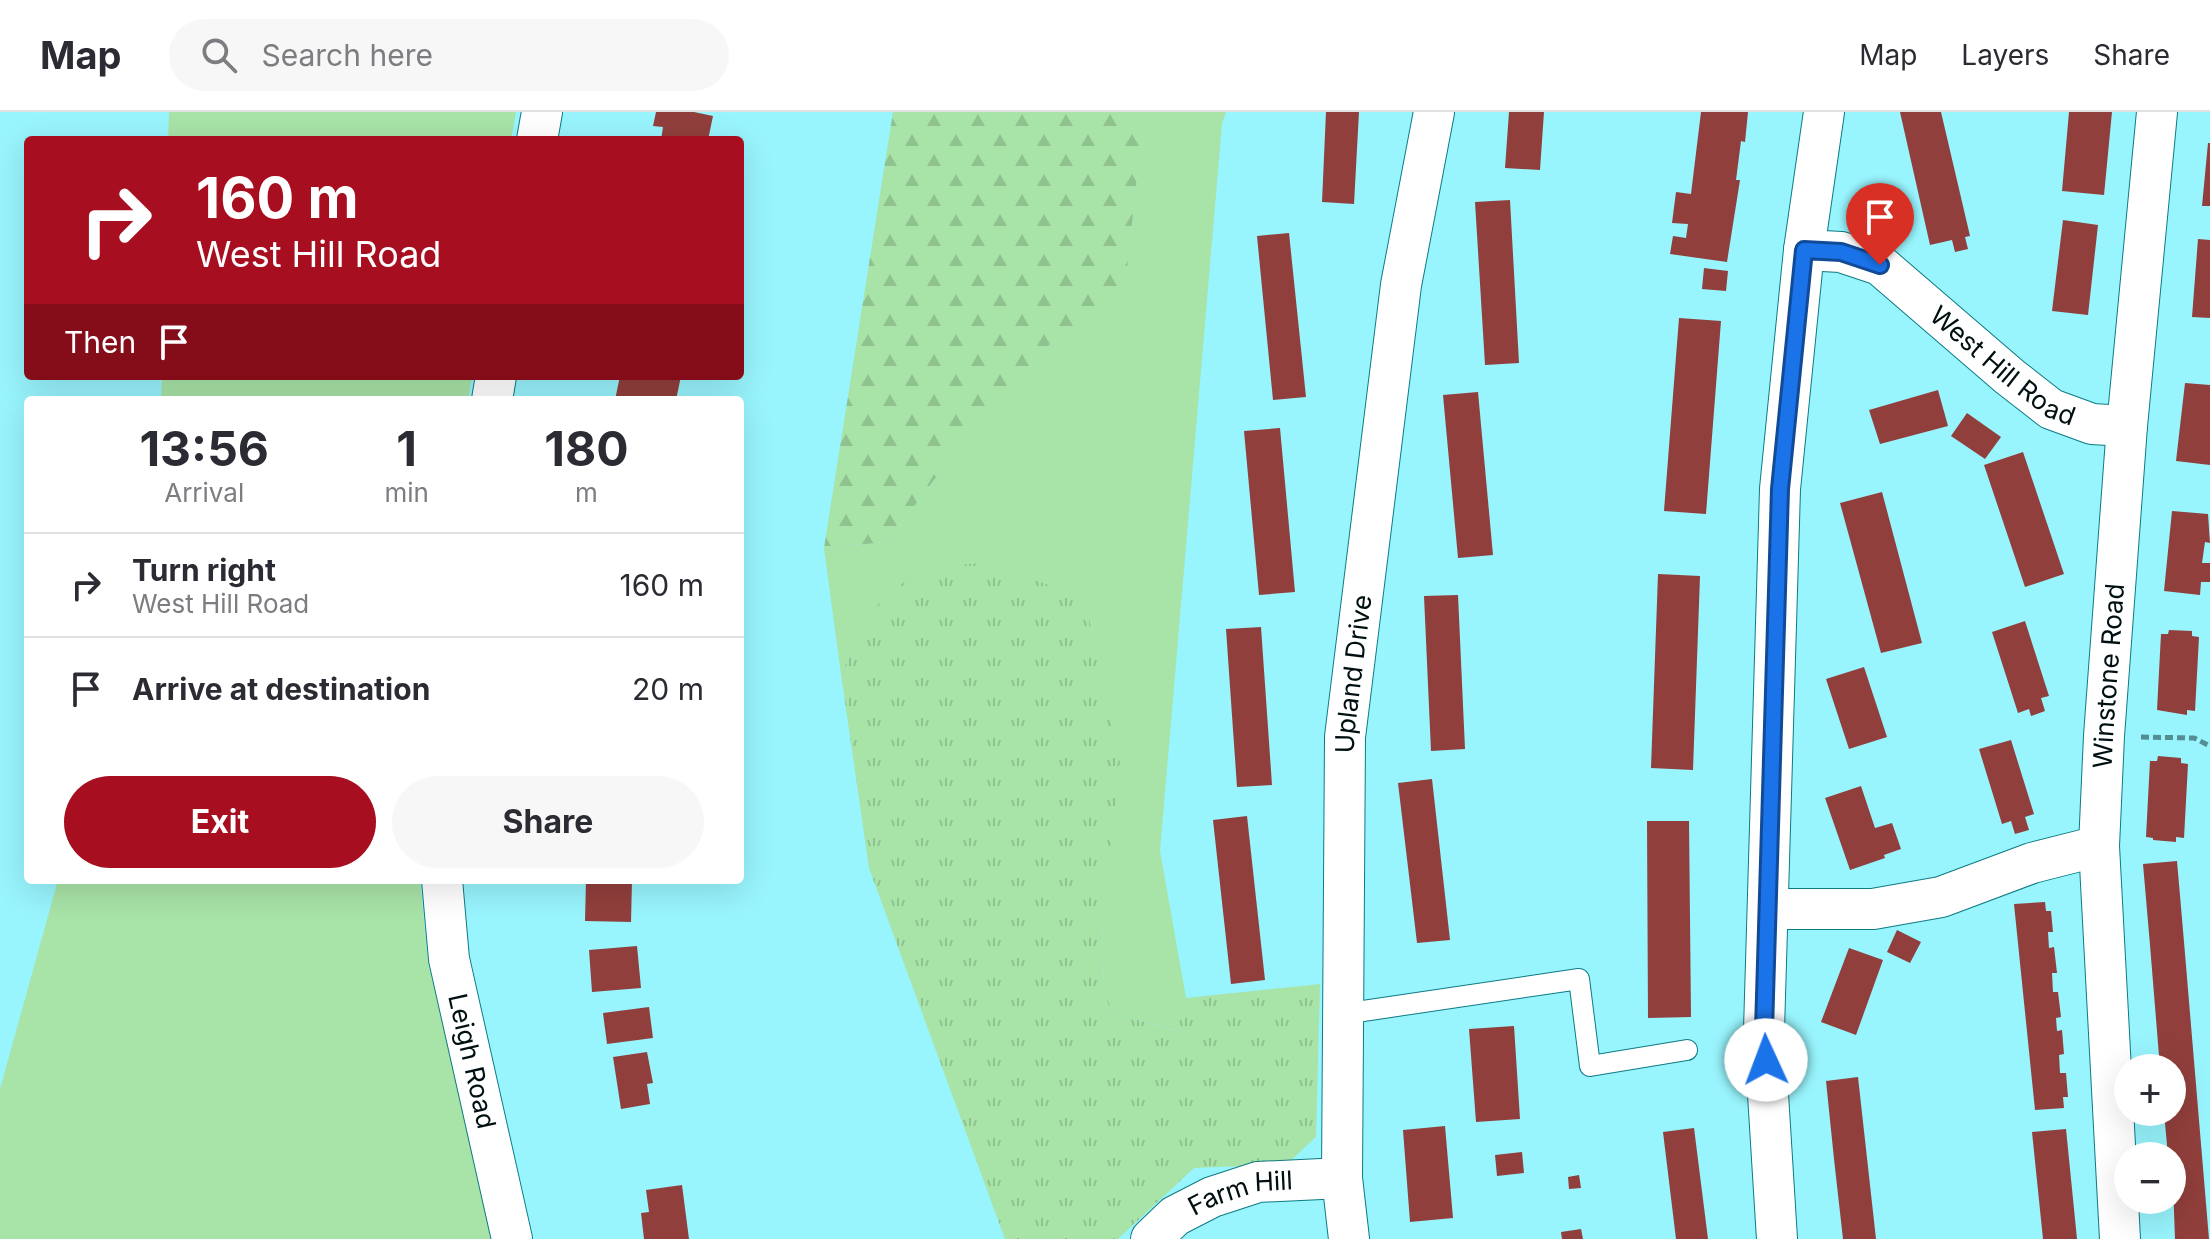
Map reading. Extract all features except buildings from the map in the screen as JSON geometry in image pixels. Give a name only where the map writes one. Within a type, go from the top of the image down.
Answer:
[{"type":"street","points":[[538,136],[542,112]]},
{"type":"street","name":"Upland Drive","points":[[1349,1239],[1342,1178],[1345,737],[1401,285],[1434,112]]},
{"type":"street","points":[[1777,1239],[1764,1030],[1780,489],[1804,250],[1824,112]]},
{"type":"street","name":"Winstone Road","points":[[2120,1239],[2099,846],[2127,426],[2157,112]]},
{"type":"street","name":"West Hill Road","points":[[1804,250],[1841,252],[1880,265],[2051,409],[2092,424],[2127,426]]},
{"type":"street","points":[[1769,909],[1873,909],[1941,897],[2032,863],[2099,846]]},
{"type":"street","name":"Leigh Road","points":[[442,884],[449,959],[512,1239]]},
{"type":"street","name":"Farm Hill","points":[[1151,1239],[1175,1216],[1212,1197],[1258,1182],[1342,1178]]},
{"type":"lane","points":[[1343,1014],[1579,979],[1590,1066],[1687,1050]]},
{"type":"path","points":[[2104,736],[2194,738],[2210,746]]},
{"type":"green space","points":[[169,112],[516,112],[512,136],[168,136]]},
{"type":"green space","points":[[893,112],[1144,112],[1123,307],[1049,345],[950,459],[887,542],[824,548]]},
{"type":"green space","points":[[1144,112],[1226,112],[1222,124],[1160,851],[1186,998],[1178,1031],[1113,1013],[1104,992],[1102,919],[871,611],[841,674],[824,548],[887,542],[950,459],[1049,345],[1123,307]]},
{"type":"green space","points":[[162,380],[471,380],[469,396],[161,396]]},
{"type":"green space","points":[[980,563],[1084,596],[1120,763],[1102,919],[1104,992],[1113,1013],[1177,1031],[1186,998],[1320,984],[1316,1137],[1287,1164],[1194,1168],[1118,1239],[1005,1239],[869,868],[841,674],[871,611],[920,568]]},
{"type":"green space","points":[[57,884],[420,884],[428,962],[495,1239],[0,1239],[0,1089]]},
{"type":"route","points":[[1766,1060],[1764,1030],[1780,489],[1804,250],[1841,252],[1880,265]]}]
